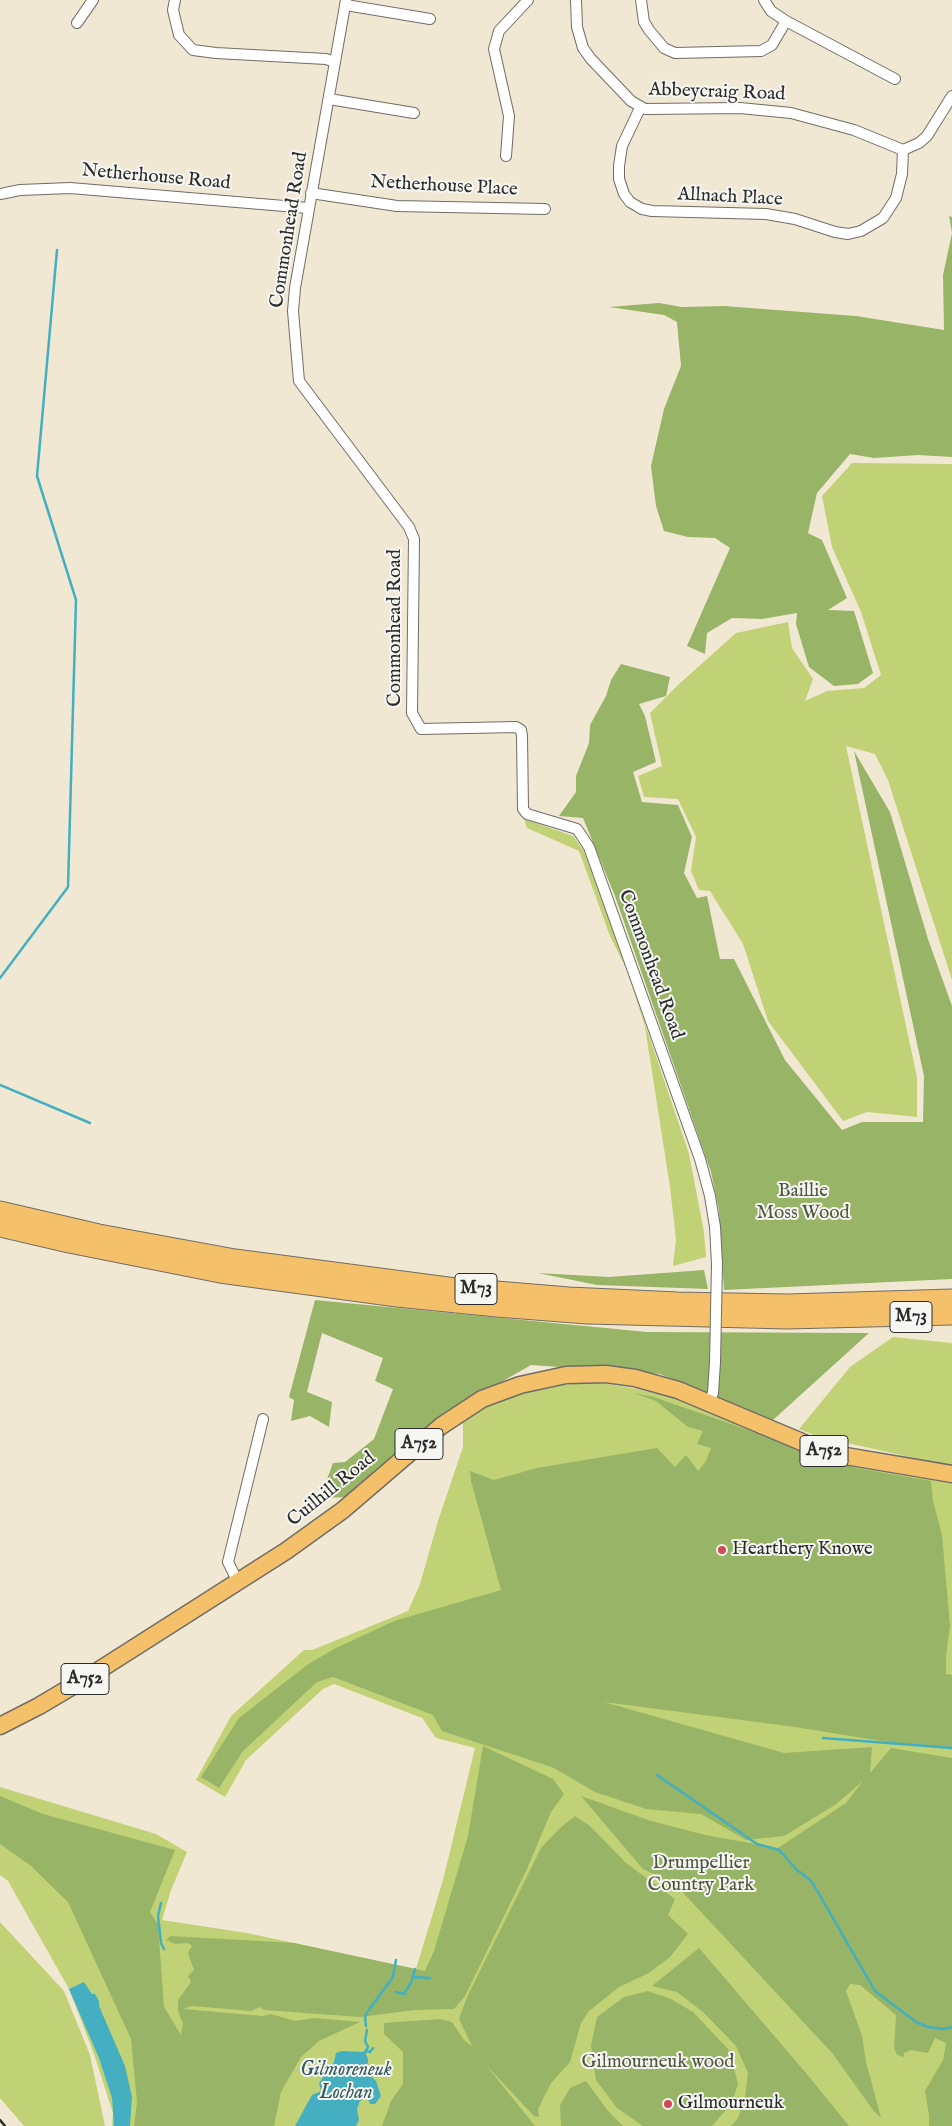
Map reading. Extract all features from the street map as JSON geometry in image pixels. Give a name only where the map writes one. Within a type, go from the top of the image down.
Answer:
[{"type":"highway","name":"M73","points":[[0,1211],[99,1234],[236,1259],[448,1287],[678,1302],[787,1304],[952,1299]]},
{"type":"highway","name":"M73","points":[[0,1227],[69,1243],[220,1273],[397,1298],[587,1314],[787,1320],[952,1315]]},
{"type":"main road","name":"Cuilhill Road","points":[[0,1726],[30,1711],[93,1674],[299,1542],[343,1510],[441,1426],[470,1406],[501,1391],[533,1381],[566,1375],[606,1374],[664,1385],[709,1402]]},
{"type":"main road","name":"A752","points":[[709,1402],[828,1453],[952,1474]]},
{"type":"street","points":[[78,23],[93,0]]},
{"type":"street","points":[[175,0],[173,10],[179,35],[193,50],[216,54],[326,59],[335,62]]},
{"type":"street","points":[[506,156],[509,116],[494,50],[499,32],[528,0]]},
{"type":"street","name":"Abbeycraig Road","points":[[576,0],[577,27],[583,48],[591,59],[640,108],[740,108],[791,113],[854,130],[903,150]]},
{"type":"street","points":[[640,0],[644,22],[648,30],[664,48],[675,53],[761,51],[772,45],[786,20]]},
{"type":"street","points":[[764,0],[771,11],[895,79]]},
{"type":"street","points":[[346,3],[430,19]]},
{"type":"street","name":"Commonhead Road","points":[[346,3],[308,208],[293,311],[299,381],[409,527],[414,539],[412,713],[421,729],[516,727],[521,730],[523,809],[527,814],[577,829],[589,847],[700,1159],[712,1212],[717,1264],[715,1362],[713,1393],[709,1402]]},
{"type":"street","points":[[903,150],[920,143],[927,136],[952,96]]},
{"type":"street","points":[[329,99],[414,113]]},
{"type":"street","name":"Allnach Place","points":[[640,108],[622,146],[619,179],[624,194],[630,202],[652,212],[766,214],[795,219],[835,232],[848,234],[861,231],[878,222],[890,209],[896,198],[902,174],[903,150]]},
{"type":"street","name":"Netherhouse Road","points":[[0,194],[20,190],[70,188],[308,208]]},
{"type":"street","name":"Netherhouse Place","points":[[312,193],[397,206],[545,209]]},
{"type":"street","points":[[238,1582],[228,1562],[264,1419]]},
{"type":"green space","points":[[949,216],[952,217],[952,233]]},
{"type":"green space","points":[[952,233],[952,457],[918,455],[874,458],[850,454],[817,493],[808,533],[822,540],[847,598],[828,610],[854,611],[873,673],[858,684],[834,686],[809,667],[796,624],[797,613],[762,619],[732,618],[707,633],[705,654],[687,646],[730,548],[715,538],[688,537],[664,531],[656,506],[651,466],[664,409],[681,366],[677,322],[664,315],[609,307],[659,303],[682,307],[724,306],[856,316],[944,330],[943,275]]},
{"type":"green space","points":[[852,463],[952,464],[952,980],[888,780],[875,754],[846,746],[917,1077],[917,1117],[867,1112],[843,1121],[768,1021],[743,944],[710,891],[699,890],[691,871],[696,837],[678,799],[644,797],[638,776],[662,766],[650,713],[736,633],[788,622],[792,648],[813,679],[805,701],[827,691],[864,688],[881,675],[861,612],[832,547],[822,496]]},
{"type":"green space","name":"Baillie Moss Wood","points":[[621,664],[670,677],[666,696],[639,704],[645,716],[656,762],[633,772],[642,802],[678,805],[692,837],[684,873],[697,898],[707,896],[720,959],[734,959],[785,1060],[842,1130],[862,1122],[923,1122],[924,1076],[854,751],[890,812],[928,939],[952,1006],[952,1279],[724,1290],[719,1210],[711,1172],[615,896],[583,818],[559,816],[576,792],[576,776],[589,743],[590,725],[606,696],[611,680]]},
{"type":"green space","points":[[524,819],[573,836],[584,851],[627,969],[610,936],[579,851],[527,828]]},
{"type":"green space","points":[[629,977],[689,1154],[704,1232],[706,1257],[673,1266],[676,1239],[670,1187],[645,1027]]},
{"type":"green space","points":[[704,1270],[708,1289],[597,1285],[538,1273],[609,1277]]},
{"type":"green space","points":[[315,1300],[647,1332],[869,1333],[773,1420],[660,1374],[531,1365],[456,1408],[349,1497],[320,1498],[333,1463],[345,1462],[374,1439],[393,1389],[375,1381],[383,1358],[322,1333],[307,1392],[332,1402],[329,1427],[310,1416],[291,1421],[294,1400],[289,1397]]},
{"type":"green space","points":[[893,1337],[952,1343],[952,1464],[936,1463],[816,1436],[799,1429],[850,1367]]},
{"type":"green space","name":"Drumpellier Country Park","points":[[589,1381],[637,1389],[683,1400],[850,1463],[952,1483],[952,2126],[112,2126],[113,2113],[94,2054],[69,1989],[8,1881],[0,1875],[0,1787],[156,1834],[187,1852],[171,1890],[162,1920],[247,1933],[416,1969],[443,1880],[475,1748],[436,1738],[422,1718],[334,1684],[323,1689],[246,1760],[225,1797],[196,1780],[231,1716],[304,1650],[312,1650],[408,1611],[420,1584],[438,1521],[463,1447],[463,1421],[495,1402],[527,1391]]},
{"type":"green space","points":[[634,1393],[654,1397],[856,1468],[931,1481],[933,1501],[942,1535],[950,1626],[946,1674],[952,1675],[952,1747],[906,1745],[795,1727],[604,1702],[784,1753],[872,1747],[870,1773],[891,1748],[952,1758],[952,2126],[929,2126],[925,2091],[943,2060],[946,2043],[935,2038],[928,2053],[911,2050],[904,2053],[904,2057],[897,2055],[894,2048],[896,2015],[860,1985],[850,1984],[846,1991],[862,2036],[866,2062],[881,2118],[873,2110],[833,2054],[676,1885],[643,1869],[581,1796],[651,1821],[705,1835],[778,1848],[846,1803],[863,1781],[835,1805],[784,1836],[746,1840],[701,1814],[646,1809],[595,1792],[554,1768],[442,1731],[433,1715],[333,1677],[317,1682],[243,1751],[219,1788],[201,1777],[239,1718],[307,1665],[334,1649],[394,1621],[501,1590],[471,1481],[470,1471],[494,1480],[537,1468],[657,1448],[675,1467],[686,1455],[698,1471],[706,1461],[711,1448],[697,1444],[703,1431],[688,1427],[656,1401]]},
{"type":"green space","points":[[483,1746],[553,1779],[564,1794],[551,1812],[527,1869],[465,1996],[454,2009],[415,2010],[360,2017],[264,2010],[260,2007],[251,2011],[192,2006],[183,2009],[263,2016],[271,2014],[295,2021],[314,2018],[360,2022],[319,2041],[301,2057],[281,2092],[274,2126],[134,2126],[137,2102],[131,2039],[68,1902],[31,1866],[0,1844],[0,1796],[43,1814],[175,1850],[150,1912],[158,1924],[164,2007],[181,2035],[183,2024],[178,2011],[178,2000],[191,1982],[188,1976],[194,1970],[188,1953],[192,1946],[188,1943],[175,1944],[166,1940],[171,1936],[294,1943],[425,1971],[434,1951],[468,1836]]},
{"type":"green space","points":[[575,1816],[590,1826],[626,1863],[675,1899],[668,1915],[688,1934],[670,1957],[649,1973],[619,1987],[589,2011],[581,2023],[570,2062],[551,2083],[538,2109],[539,2117],[534,2116],[486,2065],[535,2126],[382,2126],[391,2101],[403,2084],[403,2052],[384,2034],[384,2023],[440,2019],[452,2022],[464,2040],[472,2046],[459,2019],[467,1997],[541,1848],[560,1828]]},
{"type":"green space","points":[[0,1922],[64,1991],[90,2055],[105,2126],[24,2126],[0,2098]]},
{"type":"green space","points":[[699,1948],[849,2126],[731,2126],[738,2118],[745,2097],[748,2073],[736,2046],[703,2012],[677,1992],[652,1986]]},
{"type":"green space","name":"Gilmourneuk wood","points":[[648,1991],[671,1999],[693,2012],[729,2050],[738,2084],[731,2104],[712,2126],[643,2126],[617,2108],[596,2080],[591,2045],[597,2017],[624,1997]]},
{"type":"green space","points":[[586,2081],[608,2111],[623,2126],[561,2126],[560,2105],[570,2088]]},
{"type":"water","points":[[84,1982],[99,2001],[99,2006],[125,2066],[132,2097],[130,2126],[114,2126],[112,2098],[99,2058],[69,1989]]},
{"type":"water","name":"Gilmoreneuk Lochan","points":[[342,2051],[365,2052],[368,2059],[367,2072],[376,2081],[381,2096],[375,2104],[370,2104],[367,2097],[360,2101],[357,2109],[359,2120],[356,2126],[295,2126],[312,2095],[321,2091],[319,2083],[334,2062],[336,2053]]},
{"type":"waterway","points":[[0,978],[68,887],[76,600],[37,476],[57,250]]},
{"type":"waterway","points":[[0,1085],[90,1123]]},
{"type":"waterway","points":[[823,1738],[952,1748]]},
{"type":"waterway","points":[[657,1775],[757,1844],[779,1850],[798,1871]]},
{"type":"waterway","points":[[800,1872],[815,1887],[875,1991],[916,2022],[928,2027],[944,2029],[952,2027]]},
{"type":"waterway","points":[[161,1903],[158,1916],[161,1943],[164,1949]]},
{"type":"waterway","points":[[369,2010],[393,1977],[396,1960]]},
{"type":"waterway","points":[[412,1979],[415,1969]]},
{"type":"waterway","points":[[413,1977],[430,1978]]},
{"type":"waterway","points":[[396,1992],[404,1994],[412,1981]]},
{"type":"waterway","points":[[366,2026],[365,2018],[367,2012]]},
{"type":"waterway","points":[[365,2052],[368,2047],[365,2041],[367,2030]]},
{"type":"waterway","points":[[366,2051],[370,2052],[373,2048]]},
{"type":"railway","points":[[0,2120],[5,2126]]},
{"type":"place","name":"Hearthery Knowe","points":[[722,1550]]},
{"type":"place","name":"Gilmourneuk","points":[[668,2104]]}]
